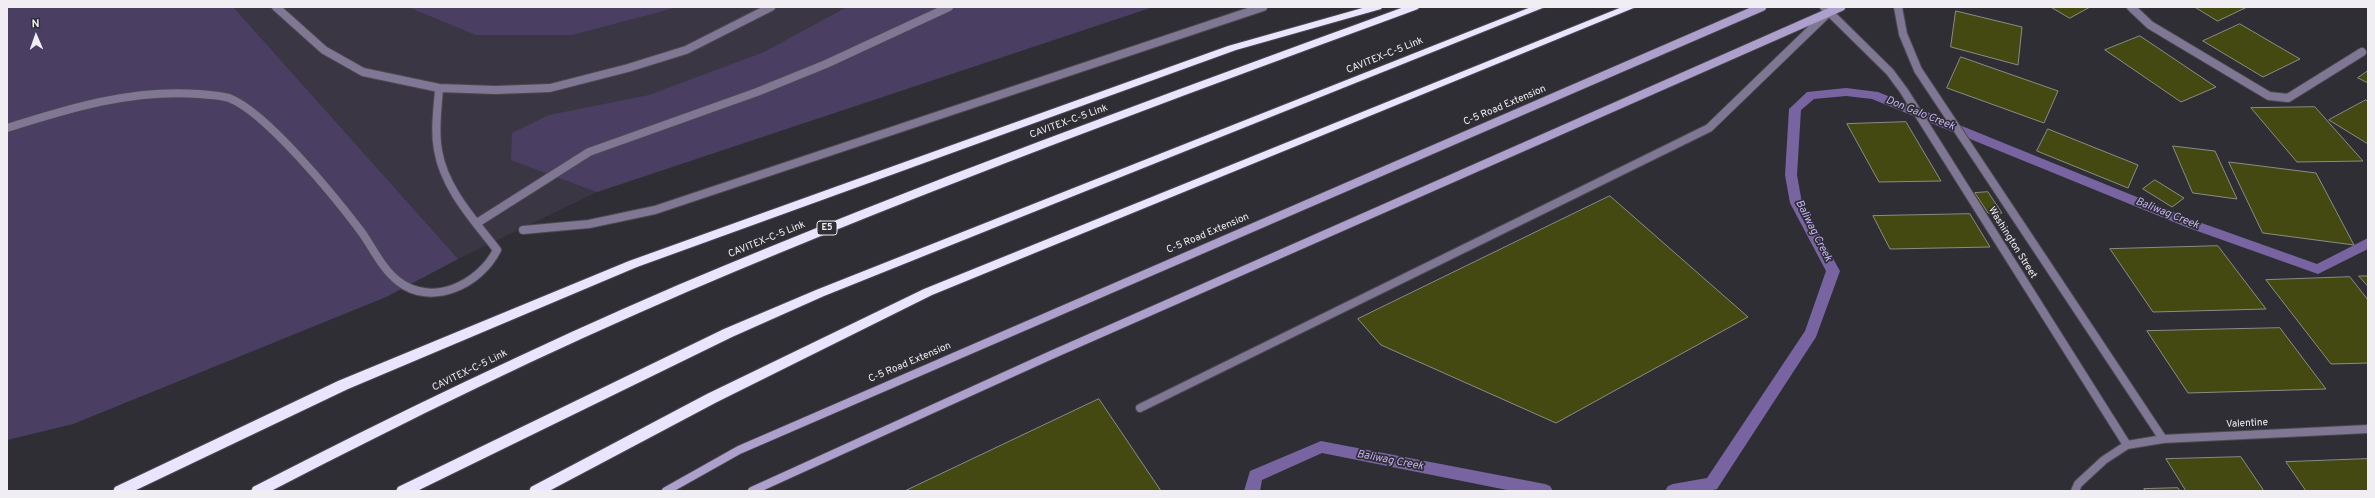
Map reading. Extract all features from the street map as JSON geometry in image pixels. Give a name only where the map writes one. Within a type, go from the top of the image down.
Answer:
[{"type":"highway","points":[[120,491],[343,386],[633,264],[1232,48],[1377,7]]},
{"type":"highway","name":"CAVITEX–C-5 Link","points":[[258,491],[485,377],[631,310],[722,271],[939,183],[1414,7]]},
{"type":"highway","name":"CAVITEX–C-5 Link","points":[[403,491],[728,333],[820,293],[1540,7]]},
{"type":"highway","points":[[536,491],[705,402],[928,292],[1631,7]]},
{"type":"main road","name":"C-5 Road Extension","points":[[666,491],[739,450],[1762,7]]},
{"type":"main road","points":[[752,491],[1064,349],[1826,10],[1841,7]]},
{"type":"street","points":[[276,7],[324,50],[363,72],[439,88],[495,90],[550,88],[628,68],[686,50],[771,7]]},
{"type":"street","points":[[477,223],[589,152],[757,92],[826,64],[949,7]]},
{"type":"street","points":[[523,230],[566,228],[599,224],[655,210],[1263,7]]},
{"type":"street","name":"Washington Street","points":[[1898,7],[1903,34],[1918,70],[1930,90],[2163,439]]},
{"type":"street","points":[[2130,7],[2150,25],[2269,96],[2278,98],[2288,98],[2362,52]]},
{"type":"street","points":[[1140,408],[1709,128],[1826,10]]},
{"type":"street","name":"Washington Street","points":[[1826,10],[1890,72],[1904,91],[2127,445]]},
{"type":"street","points":[[7,128],[85,104],[143,93],[190,93],[229,98],[249,111],[288,148],[347,212],[398,281],[421,291],[442,291],[463,285],[476,278],[491,262],[497,250],[456,193],[440,158],[436,130],[439,88]]},
{"type":"street","name":"Valentine","points":[[2127,445],[2163,439],[2368,429]]},
{"type":"street","points":[[2076,491],[2078,484],[2104,460],[2127,445]]},
{"type":"shaded area","points":[[7,7],[1153,7],[597,192],[458,259],[386,297],[73,424],[7,440]]},
{"type":"shaded area","points":[[7,7],[233,7],[458,259],[386,297],[73,424],[7,440]]},
{"type":"shaded area","points":[[408,7],[678,7],[572,35],[476,35]]},
{"type":"shaded area","points":[[847,7],[1153,7],[597,192],[511,160],[512,133],[549,115],[649,95],[764,52]]},
{"type":"building","points":[[2051,7],[2090,7],[2070,18]]},
{"type":"building","points":[[2195,7],[2247,7],[2218,21]]},
{"type":"building","points":[[1956,11],[2022,27],[2018,65],[1951,47]]},
{"type":"building","points":[[2240,24],[2300,59],[2263,77],[2203,41]]},
{"type":"building","points":[[2140,36],[2216,87],[2181,102],[2105,50]]},
{"type":"building","points":[[1961,57],[2058,91],[2044,123],[1947,88]]},
{"type":"building","points":[[2368,71],[2368,83],[2358,78]]},
{"type":"building","points":[[2366,100],[2368,102],[2368,144],[2329,120]]},
{"type":"building","points":[[2315,107],[2363,161],[2297,162],[2251,108]]},
{"type":"building","points":[[1906,122],[1941,181],[1879,182],[1847,124]]},
{"type":"building","points":[[2048,129],[2138,165],[2128,188],[2037,151]]},
{"type":"building","points":[[2173,146],[2215,151],[2237,199],[2193,193]]},
{"type":"building","points":[[2229,162],[2316,173],[2354,245],[2263,233]]},
{"type":"building","points":[[2155,180],[2184,198],[2172,207],[2143,189]]},
{"type":"building","points":[[1988,192],[2002,213],[1988,213],[1975,193]]},
{"type":"building","points":[[1610,196],[1748,317],[1556,423],[1381,345],[1358,319]]},
{"type":"building","points":[[1970,214],[1990,247],[1890,249],[1873,216]]},
{"type":"building","points":[[2218,246],[2266,309],[2153,312],[2110,249]]},
{"type":"building","points":[[2359,276],[2368,276],[2368,286]]},
{"type":"building","points":[[2350,277],[2368,300],[2368,363],[2331,364],[2266,280]]},
{"type":"building","points":[[2280,328],[2326,389],[2188,393],[2147,331]]},
{"type":"building","points":[[1099,399],[1161,491],[905,491]]},
{"type":"building","points":[[2241,457],[2264,491],[2186,491],[2166,459]]},
{"type":"building","points":[[2368,459],[2368,491],[2306,491],[2286,462]]},
{"type":"building","points":[[2178,488],[2180,491],[2145,491],[2144,489]]},
{"type":"waterway","name":"Baliwag Creek","points":[[1673,491],[1712,484],[1811,333],[1833,271],[1796,203],[1791,175],[1795,109],[1811,95],[1846,92],[1874,95],[2191,224],[2318,269],[2368,243]]},
{"type":"waterway","name":"Baliwag Creek","points":[[1252,491],[1255,476],[1321,447],[1545,491]]},
{"type":"water label","name":"Don Galo Creek","points":[[1920,114]]}]
